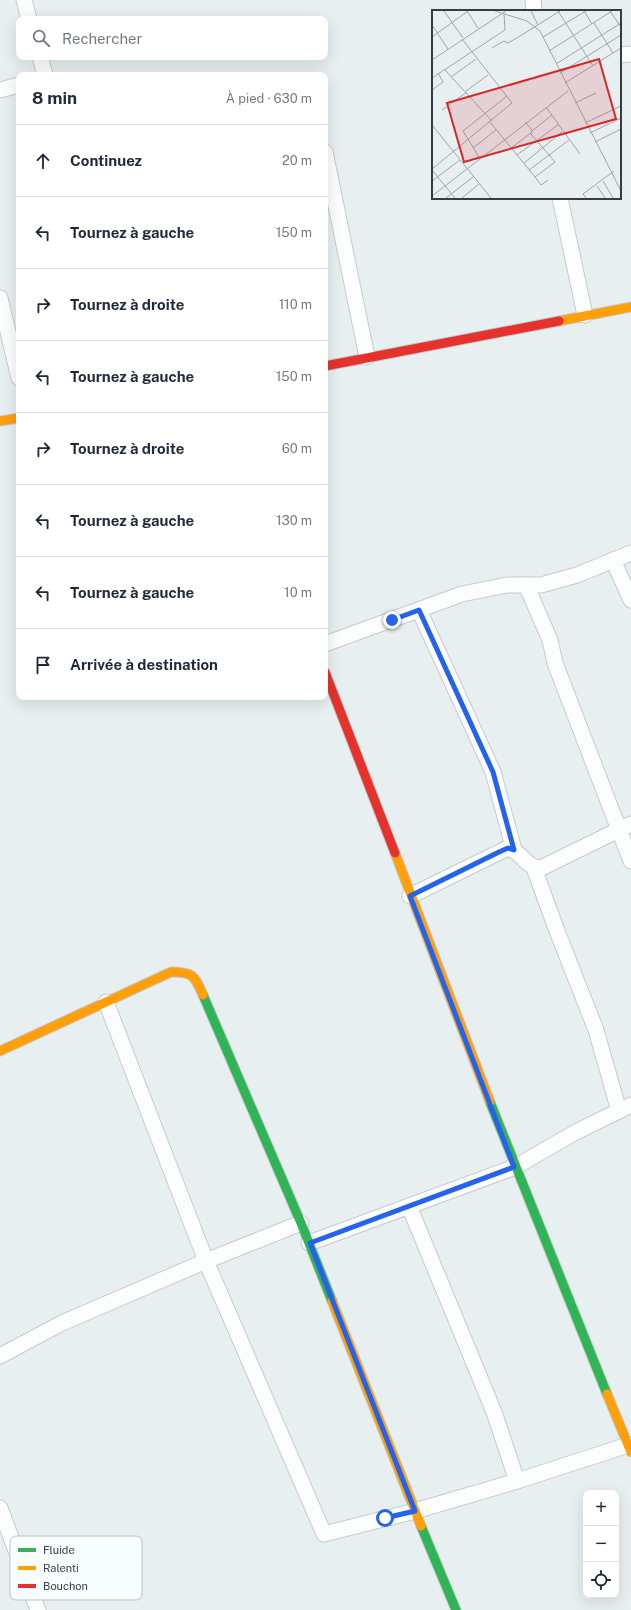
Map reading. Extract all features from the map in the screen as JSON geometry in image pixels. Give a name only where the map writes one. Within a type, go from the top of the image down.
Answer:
[{"type":"street","points":[[24,0],[28,16]]},
{"type":"street","points":[[532,0],[534,10]]},
{"type":"street","points":[[621,55],[631,54]]},
{"type":"street","points":[[41,60],[44,72]]},
{"type":"street","points":[[0,90],[16,85]]},
{"type":"street","points":[[328,167],[367,356]]},
{"type":"street","points":[[560,199],[585,315]]},
{"type":"street","points":[[0,298],[16,365]]},
{"type":"street","points":[[328,365],[367,356],[631,307]]},
{"type":"street","points":[[0,421],[16,418]]},
{"type":"street","points":[[328,643],[462,594],[507,585],[541,585],[577,575],[631,553]]},
{"type":"street","points":[[613,560],[631,600]]},
{"type":"street","points":[[526,585],[550,640],[555,663],[625,827],[631,862]]},
{"type":"street","points":[[419,610],[493,772],[514,850]]},
{"type":"street","points":[[106,1002],[206,1261],[324,1534],[415,1511],[630,1448],[514,1167],[328,680]]},
{"type":"street","points":[[534,868],[541,868],[625,827]]},
{"type":"street","points":[[310,1243],[514,1167],[576,1132],[625,1108],[534,868],[514,850],[508,848],[410,896]]},
{"type":"street","points":[[0,1051],[171,972],[186,972],[196,980],[310,1243],[415,1511],[456,1610]]},
{"type":"street","points":[[409,1206],[494,1412],[517,1481]]},
{"type":"street","points":[[0,1356],[62,1323],[206,1261],[301,1223]]},
{"type":"street","points":[[0,1508],[10,1536]]},
{"type":"street","points":[[34,1600],[38,1610]]},
{"type":"traffic: fast","points":[[203,995],[301,1223],[332,1301]]},
{"type":"traffic: fast","points":[[490,1102],[607,1394]]},
{"type":"traffic: fast","points":[[421,1526],[456,1610]]},
{"type":"traffic: slow","points":[[559,321],[631,307]]},
{"type":"traffic: slow","points":[[0,421],[16,418]]},
{"type":"traffic: slow","points":[[395,853],[490,1102]]},
{"type":"traffic: slow","points":[[0,1051],[171,972],[184,973],[192,976],[203,995]]},
{"type":"traffic: slow","points":[[332,1301],[421,1526]]},
{"type":"traffic: slow","points":[[607,1394],[631,1452]]},
{"type":"traffic: jam","points":[[328,365],[559,321]]},
{"type":"traffic: jam","points":[[328,680],[395,853]]},
{"type":"route","points":[[385,1518],[415,1511],[310,1243],[514,1167],[410,896],[508,848],[514,850],[493,772],[419,610],[392,620]]}]
